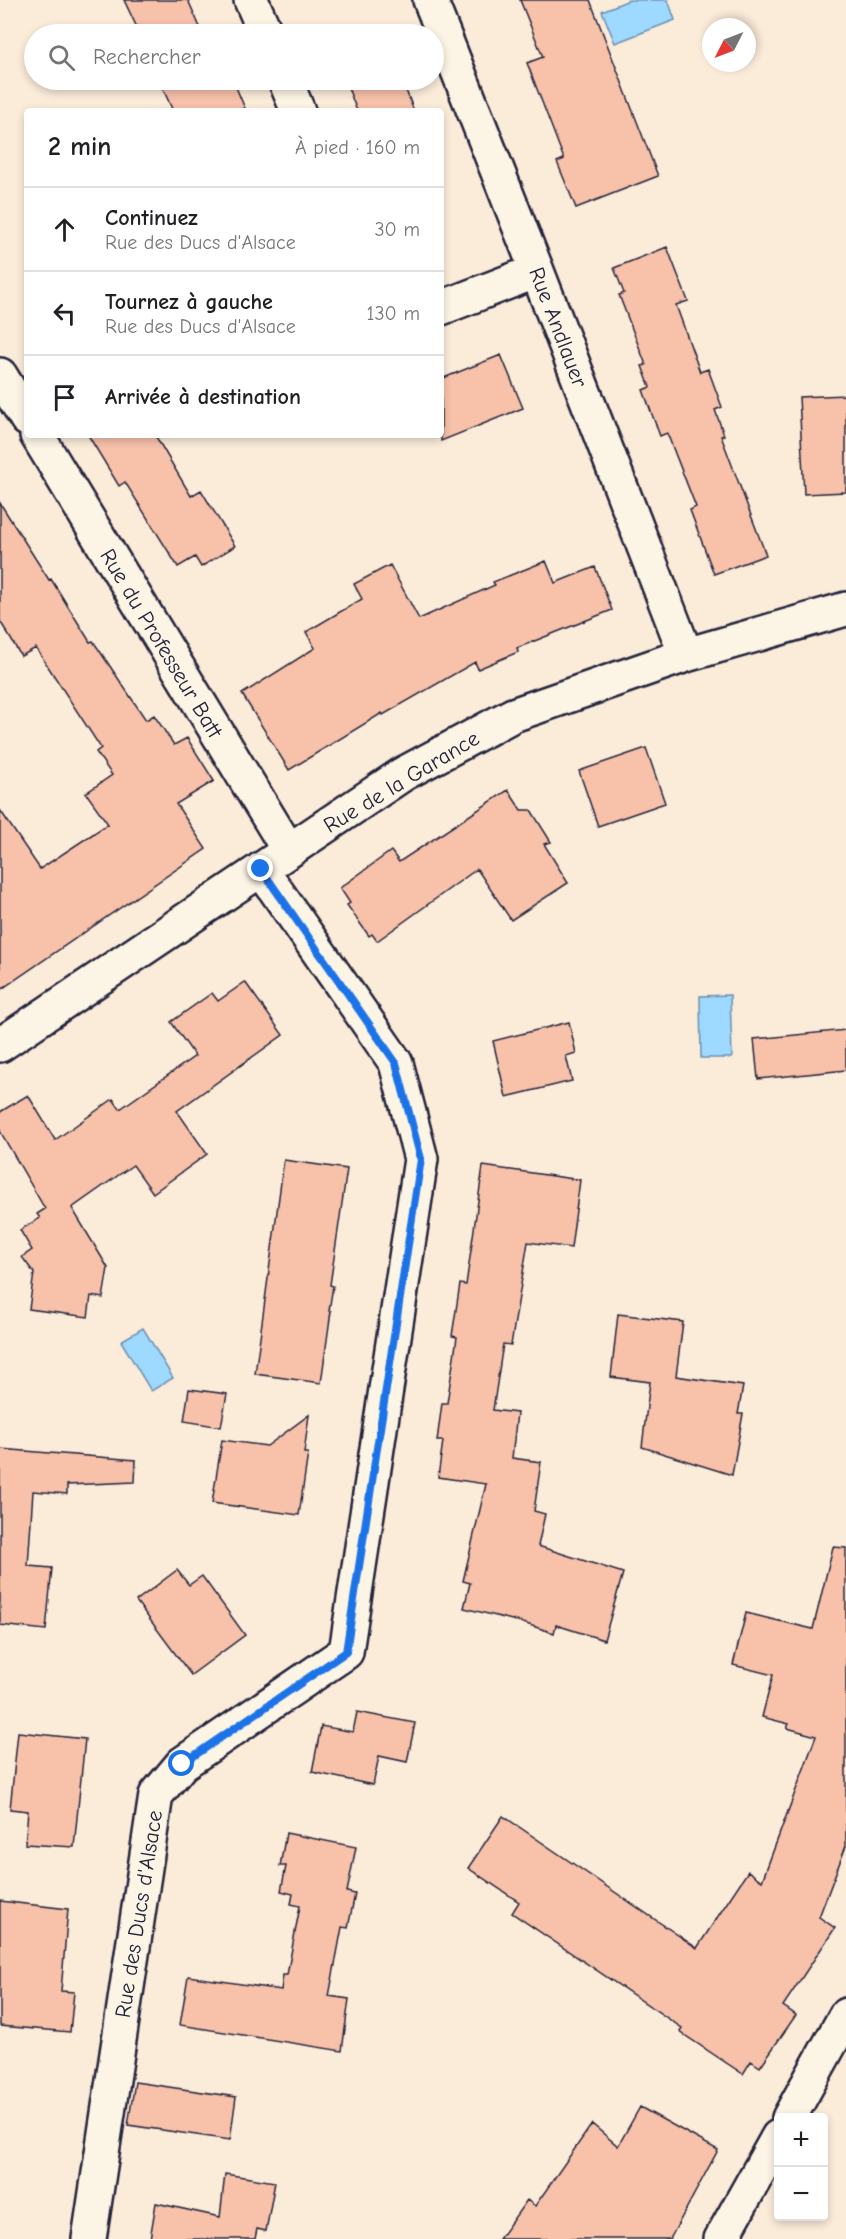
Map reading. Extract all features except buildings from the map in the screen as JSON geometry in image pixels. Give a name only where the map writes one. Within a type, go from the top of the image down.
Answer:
[{"type":"street","points":[[251,0],[262,24]]},
{"type":"street","name":"Rue Andlauer","points":[[430,0],[439,24]]},
{"type":"street","name":"Rue Andlauer","points":[[444,35],[686,655]]},
{"type":"street","points":[[289,90],[297,108]]},
{"type":"street","points":[[444,307],[537,271]]},
{"type":"street","points":[[0,375],[24,414]]},
{"type":"street","name":"Rue du Professeur Batt","points":[[39,438],[289,851]]},
{"type":"street","name":"Rue de la Garance","points":[[0,1045],[403,774],[513,714],[686,655],[846,609]]},
{"type":"street","name":"Rue des Ducs d'Alsace","points":[[89,2239],[156,1796],[182,1764],[346,1652],[421,1159],[396,1063],[261,869]]},
{"type":"street","points":[[792,2113],[846,2015]]},
{"type":"street","points":[[721,2239],[774,2143]]},
{"type":"water","points":[[629,0],[668,0],[675,20],[615,43],[602,11]]},
{"type":"water","points":[[730,995],[732,1058],[701,1058],[700,996]]},
{"type":"water","points":[[143,1328],[173,1378],[151,1391],[121,1341]]},
{"type":"route","points":[[182,1764],[346,1652],[421,1159],[396,1063],[261,869]]}]
